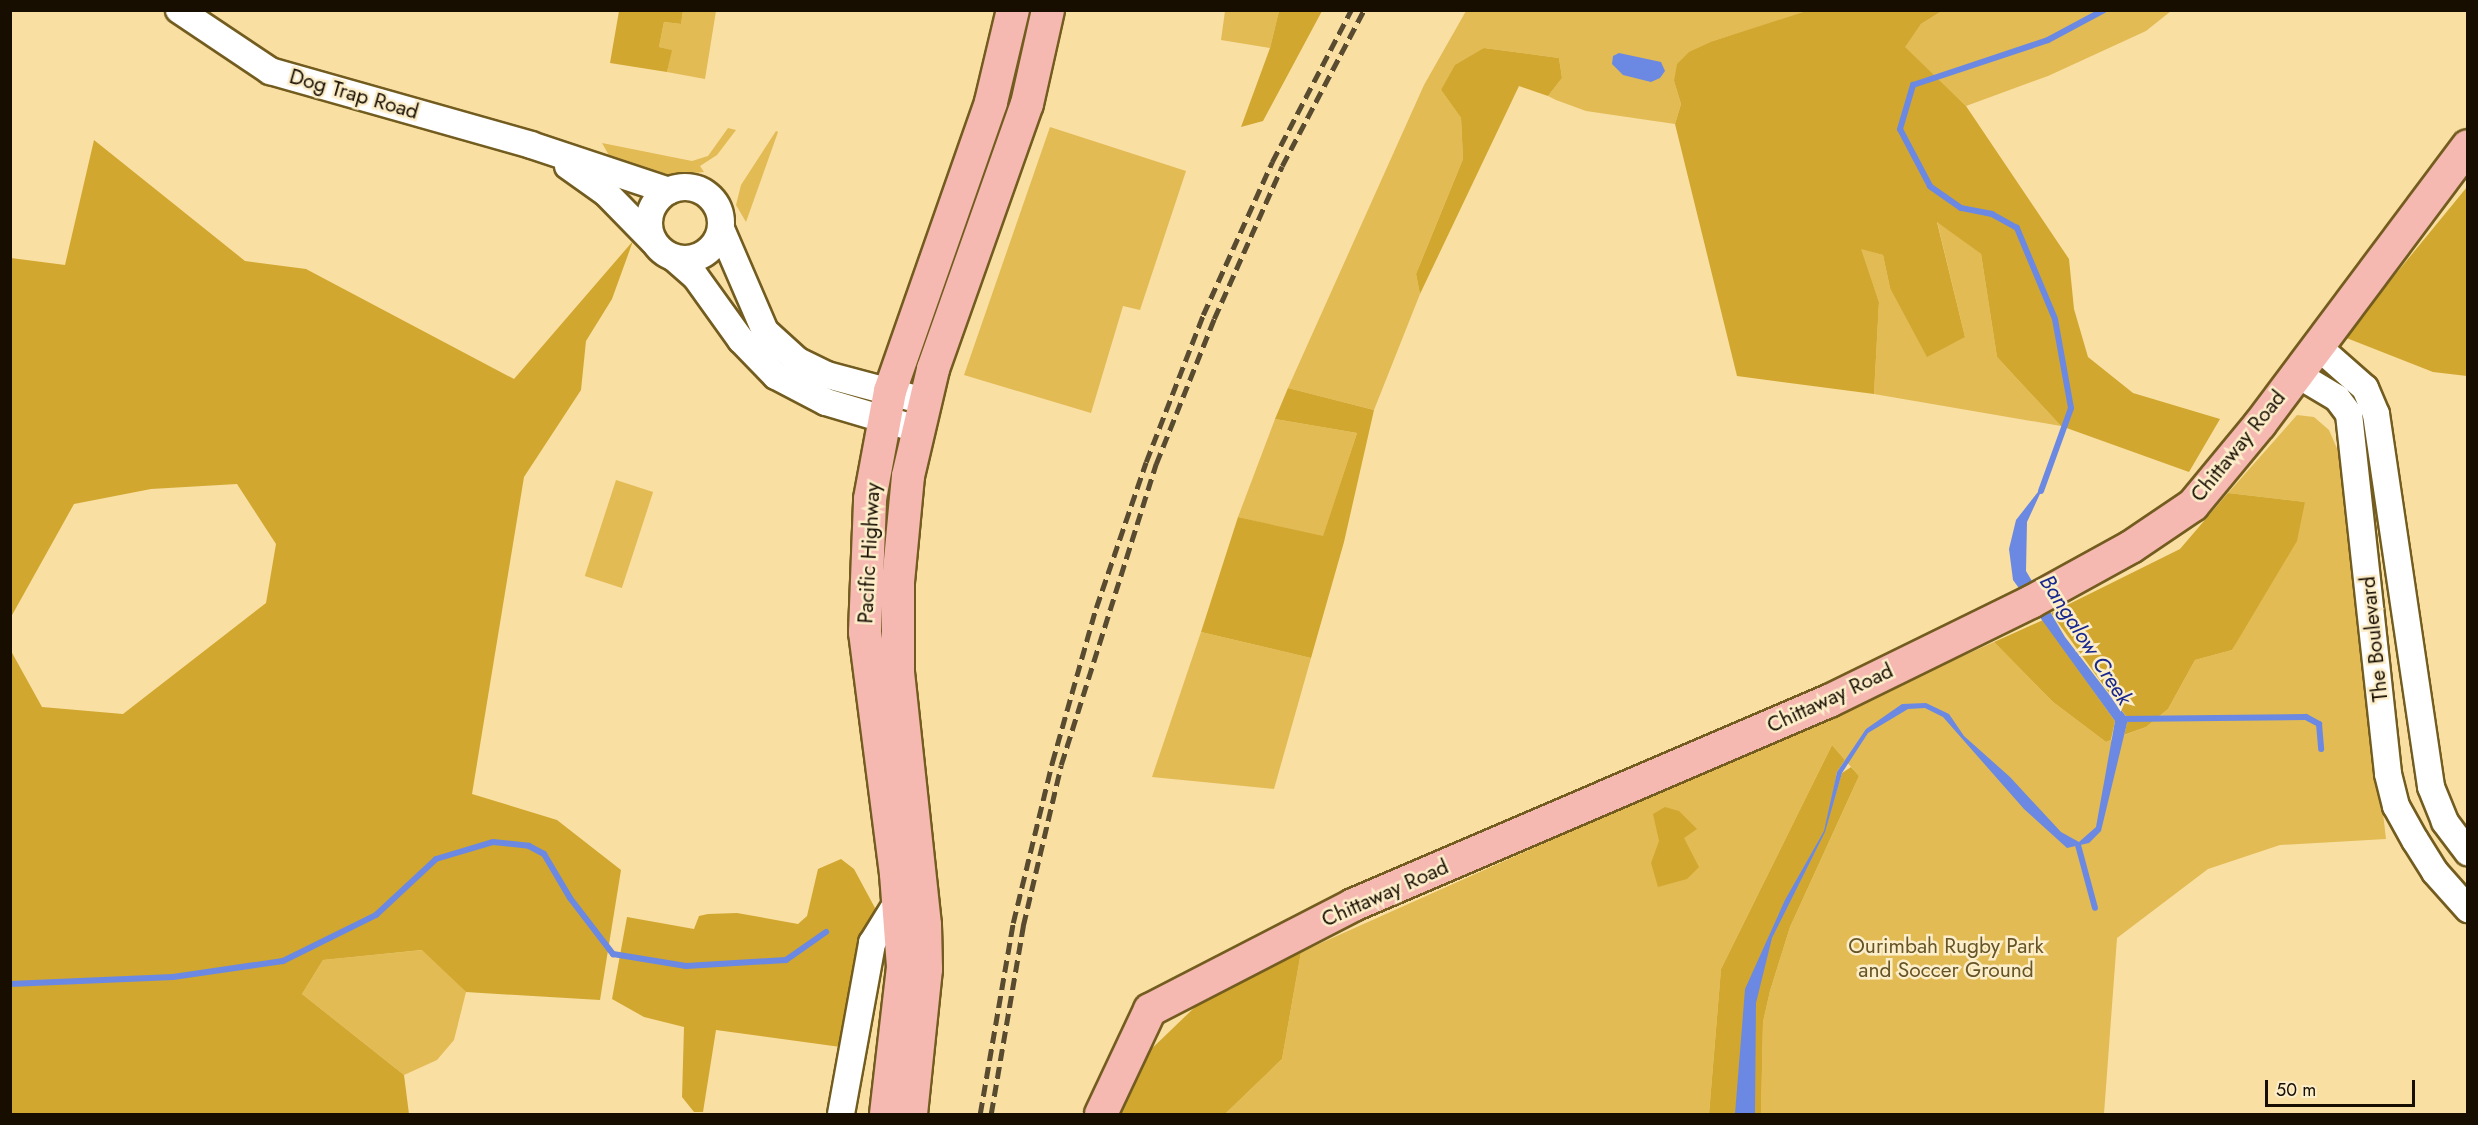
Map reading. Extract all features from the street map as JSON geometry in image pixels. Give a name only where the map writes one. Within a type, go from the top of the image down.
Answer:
[{"type":"main road","name":"Pacific Highway","points":[[886,1114],[902,987],[898,901],[865,622],[865,545],[887,405],[991,102],[1012,10]]},
{"type":"main road","name":"Pacific Highway","points":[[911,1114],[924,1003],[925,925],[901,717],[897,623],[903,530],[920,415],[974,247],[1027,104],[1048,10]]},
{"type":"main road","name":"Chittaway Road","points":[[1101,1114],[1150,1010],[1353,905],[1829,701],[1975,629],[2131,547],[2193,505],[2260,424],[2295,373],[2468,146]]},
{"type":"street","name":"Dog Trap Road","points":[[179,10],[270,71],[543,149],[669,191]]},
{"type":"street","name":"Dog Trap Road","points":[[543,149],[606,193],[653,241]]},
{"type":"street","points":[[674,258],[699,257],[717,241],[721,229],[721,217],[709,196],[690,187],[669,191],[652,207],[649,230],[653,241],[695,276],[741,340],[776,376],[826,402],[887,405]]},
{"type":"street","points":[[721,229],[765,331],[798,361],[887,405],[920,415]]},
{"type":"street","name":"The Boulevard","points":[[2316,345],[2365,388],[2376,414],[2431,787],[2445,822],[2468,852]]},
{"type":"street","name":"The Boulevard","points":[[2295,373],[2337,398],[2349,414],[2388,774],[2396,806],[2415,840],[2435,872],[2468,909]]},
{"type":"street","points":[[841,1114],[872,943],[898,901]]},
{"type":"green space","points":[[683,11],[716,11],[705,79],[667,72],[671,50],[659,47],[664,22],[681,24]]},
{"type":"green space","points":[[1225,11],[1279,11],[1270,48],[1221,40]]},
{"type":"green space","points":[[1466,11],[1810,11],[1713,41],[1674,81],[1681,104],[1675,124],[1586,111],[1556,100],[1548,96],[1562,78],[1559,58],[1484,48],[1441,90],[1461,118],[1463,159],[1416,274],[1420,294],[1374,410],[1288,388],[1424,85]]},
{"type":"green space","points":[[1942,11],[2171,11],[2146,31],[2048,76],[1966,106],[1904,47],[1921,24]]},
{"type":"green space","points":[[1050,127],[1186,171],[1140,310],[1123,306],[1091,413],[964,375]]},
{"type":"green space","points":[[728,128],[736,130],[717,155],[700,166],[704,172],[674,175],[626,168],[611,159],[602,143],[692,161],[708,156]]},
{"type":"green space","points":[[776,131],[778,132],[746,222],[736,205],[741,185]]},
{"type":"green space","points":[[1937,221],[1981,254],[1997,357],[2061,426],[1874,394],[1879,302],[1860,248],[1883,255],[1890,288],[1965,337]]},
{"type":"green space","name":"Ourimbah Rugby Park and Soccer Ground","points":[[2297,415],[2314,417],[2329,430],[2342,460],[2386,839],[2280,845],[2208,869],[2117,938],[2104,1114],[1761,1114],[1763,1022],[1770,991],[1790,927],[1859,776],[1832,745],[1721,969],[1709,1114],[1225,1114],[1282,1059],[1301,952],[1994,642],[2053,702],[2106,742],[2146,727],[2168,709],[2195,660],[2232,650],[2305,502],[2228,493]]},
{"type":"green space","points":[[1275,419],[1357,433],[1323,537],[1238,517]]},
{"type":"green space","points":[[616,480],[653,492],[622,588],[585,576]]},
{"type":"green space","points":[[1201,632],[1311,658],[1274,789],[1152,777]]},
{"type":"green space","points":[[423,950],[466,992],[454,1040],[437,1060],[404,1075],[302,994],[323,960]]},
{"type":"shaded area","points":[[1810,10],[1942,11],[1921,24],[1905,47],[1966,106],[2069,259],[2074,309],[2088,357],[2133,393],[2220,419],[2189,472],[2061,426],[1997,357],[1981,254],[1937,222],[1965,337],[1927,357],[1890,288],[1883,255],[1861,249],[1879,302],[1874,394],[1737,376],[1675,124],[1681,104],[1674,81],[1677,64],[1689,52],[1713,41]]},
{"type":"shaded area","points":[[619,11],[683,11],[681,24],[664,22],[659,47],[672,50],[667,72],[610,63]]},
{"type":"shaded area","points":[[1279,11],[1322,11],[1263,121],[1241,127],[1270,48]]},
{"type":"shaded area","points":[[1484,48],[1559,58],[1562,78],[1548,96],[1519,86],[1420,294],[1416,274],[1463,159],[1461,118],[1441,90],[1455,65]]},
{"type":"shaded area","points":[[94,140],[245,261],[306,269],[514,379],[633,241],[612,299],[586,341],[581,390],[524,477],[472,794],[557,820],[621,870],[600,1000],[466,992],[422,950],[323,960],[302,994],[404,1075],[409,1114],[11,1114],[11,651],[42,707],[123,714],[266,603],[276,544],[237,484],[151,489],[74,504],[11,617],[11,258],[65,265]]},
{"type":"shaded area","points":[[2467,187],[2467,376],[2433,372],[2344,337]]},
{"type":"shaded area","points":[[1288,388],[1374,410],[1344,542],[1311,658],[1201,632],[1238,517],[1323,536],[1357,433],[1275,419]]},
{"type":"shaded area","points":[[2228,493],[2305,502],[2297,541],[2232,650],[2195,660],[2168,709],[2146,727],[2124,735],[2128,719],[2051,613],[2180,549]]},
{"type":"shaded area","points":[[2043,620],[2115,721],[2111,740],[2106,742],[2053,702],[1994,642]]},
{"type":"shaded area","points":[[1832,745],[1845,760],[1837,772],[1828,818],[1842,773],[1851,767],[1859,776],[1790,927],[1770,991],[1763,1022],[1761,1114],[1709,1114],[1721,969]]},
{"type":"shaded area","points":[[1665,807],[1679,811],[1697,829],[1684,838],[1699,867],[1687,879],[1658,887],[1651,863],[1659,841],[1653,814]]},
{"type":"shaded area","points":[[841,859],[854,869],[875,908],[865,943],[848,1048],[716,1030],[703,1112],[694,1112],[682,1097],[684,1027],[644,1017],[612,999],[627,917],[694,929],[699,916],[708,914],[737,913],[798,924],[807,916],[818,869]]},
{"type":"shaded area","points":[[1301,952],[1282,1059],[1225,1114],[1120,1114],[1144,1056],[1195,1007]]},
{"type":"water","points":[[1619,53],[1661,62],[1665,71],[1660,78],[1651,82],[1623,75],[1612,64],[1613,56]]},
{"type":"water","points":[[2045,483],[2027,522],[2026,571],[2065,637],[2128,719],[2101,831],[2089,843],[2067,848],[2024,809],[1943,717],[1925,708],[1908,709],[1868,733],[1842,773],[1825,832],[1772,938],[1756,1003],[1755,1114],[1735,1114],[1745,989],[1785,900],[1824,831],[1837,772],[1866,729],[1902,704],[1926,703],[1949,714],[1964,736],[2010,777],[2061,832],[2079,842],[2096,827],[2115,721],[2013,580],[2009,549],[2016,520]]},
{"type":"waterway","name":"Bangalow Creek","points":[[2041,491],[2071,408],[2055,319],[2017,228],[1992,214],[1961,208],[1930,186],[1900,129],[1913,85],[2048,40],[2104,10]]},
{"type":"waterway","points":[[2121,719],[2306,717],[2319,724],[2321,749]]},
{"type":"waterway","points":[[10,984],[173,977],[283,961],[376,915],[436,859],[493,842],[529,846],[544,854],[570,898],[613,954],[686,966],[786,960],[826,932]]},
{"type":"waterway","points":[[2078,845],[2095,908]]},
{"type":"railway","points":[[980,1114],[1013,923],[1052,763],[1096,608],[1146,462],[1203,315],[1272,162],[1351,10]]},
{"type":"railway","points":[[991,1114],[1023,926],[1061,765],[1156,464],[1214,319],[1282,166],[1364,10]]}]
